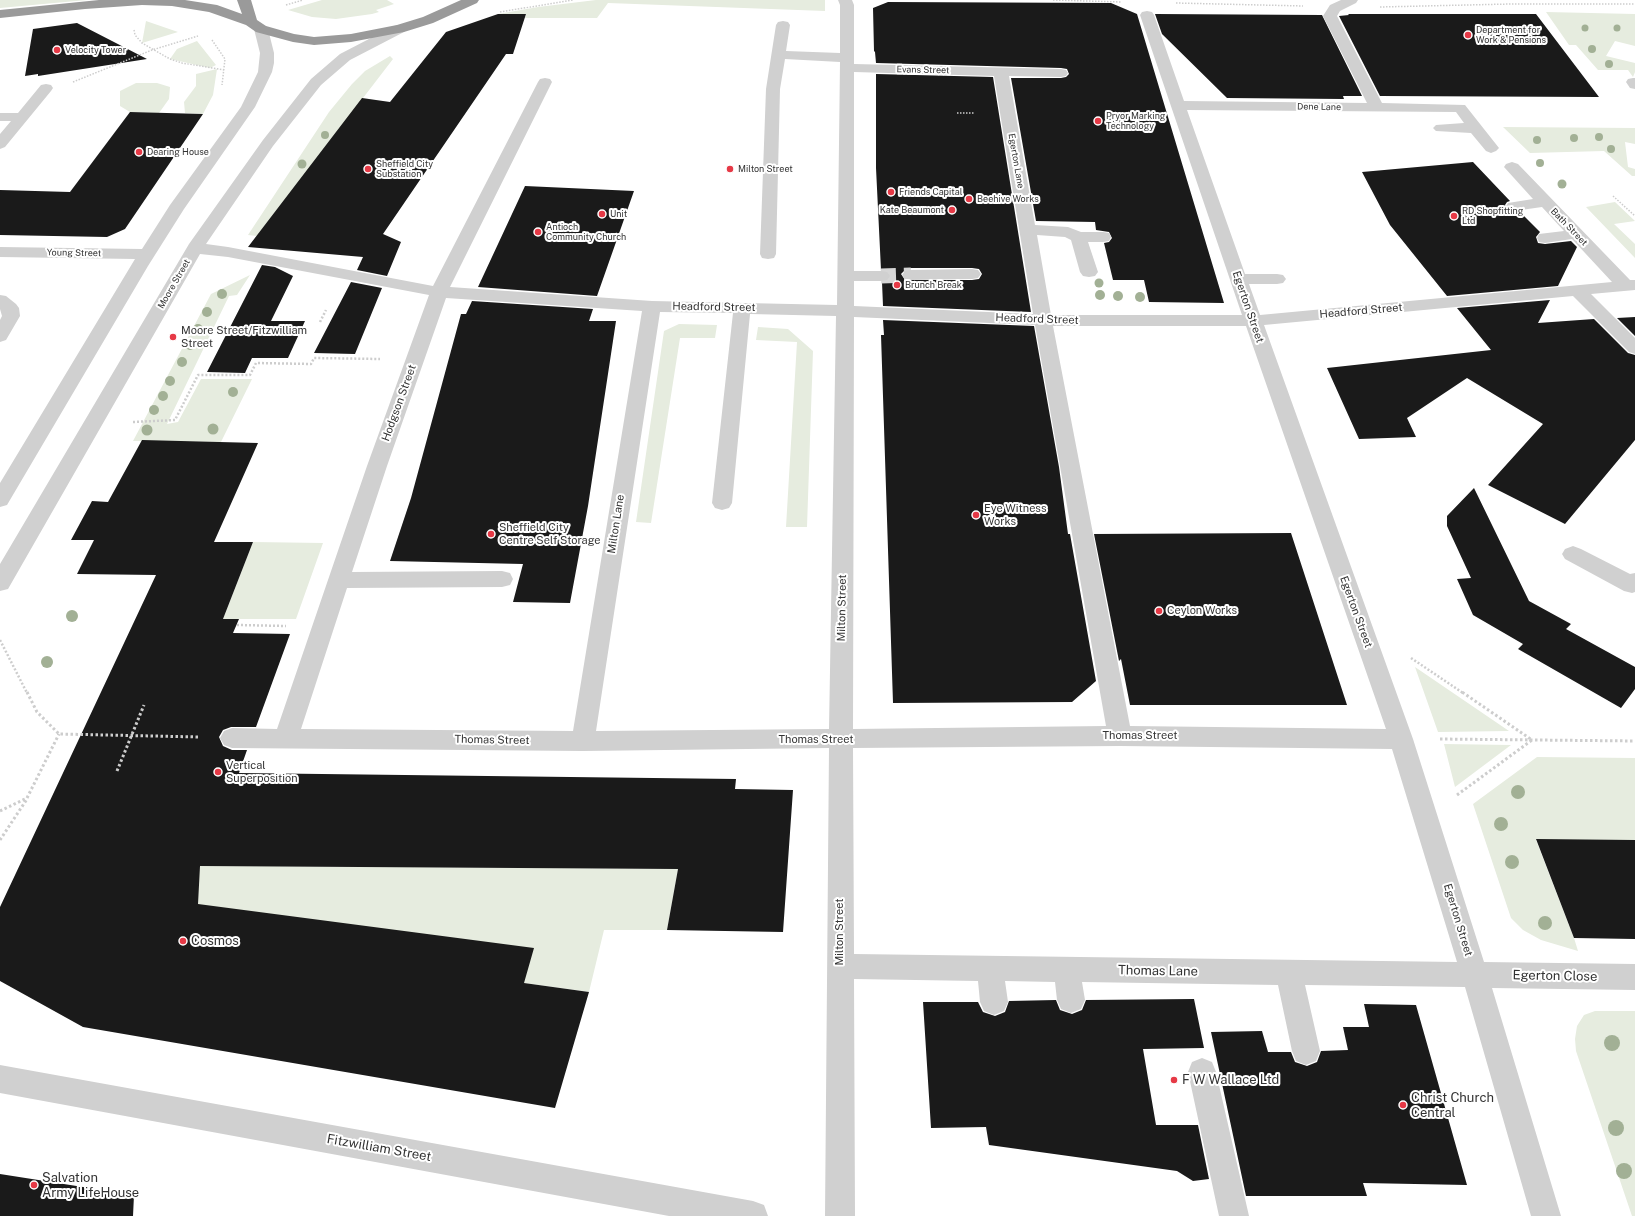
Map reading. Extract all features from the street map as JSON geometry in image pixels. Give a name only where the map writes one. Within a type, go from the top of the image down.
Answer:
[{"type":"highway","points":[[244,0],[256,25]]},
{"type":"highway","name":"Moore Street","points":[[0,14],[85,5],[172,2],[212,8],[293,38],[314,41],[351,38],[399,29],[428,20],[472,0]]},
{"type":"street","name":"Milton Street","points":[[840,1216],[841,740],[846,311],[847,5],[845,0]]},
{"type":"street","points":[[1351,0],[1335,8],[1330,16],[1378,108]]},
{"type":"street","name":"Egerton Street","points":[[1147,15],[1178,105],[1189,160],[1238,279],[1401,739],[1475,976],[1546,1216]]},
{"type":"street","points":[[0,500],[139,266],[176,208],[248,107],[265,72],[267,63],[267,53],[256,25]]},
{"type":"street","points":[[768,254],[773,89],[784,25]]},
{"type":"street","name":"Moore Street","points":[[0,583],[195,248],[268,143],[316,82],[344,57],[366,44],[399,29]]},
{"type":"street","name":"Evans Street","points":[[778,55],[847,63],[917,65],[1001,72],[1061,74]]},
{"type":"street","name":"Egerton Lane","points":[[1001,72],[1043,320],[1120,736]]},
{"type":"street","name":"Hodgson Street","points":[[286,738],[377,466],[439,292],[545,82]]},
{"type":"street","points":[[0,144],[46,88]]},
{"type":"street","name":"Dene Lane","points":[[1178,105],[1460,108],[1475,128]]},
{"type":"street","points":[[0,117],[22,117]]},
{"type":"street","points":[[1441,128],[1475,128],[1491,148]]},
{"type":"street","name":"Bath Street","points":[[1512,167],[1576,234],[1630,285]]},
{"type":"street","points":[[1514,206],[1545,202]]},
{"type":"street","points":[[1028,230],[1068,232],[1078,237],[1103,237]]},
{"type":"street","points":[[1545,238],[1576,234]]},
{"type":"street","points":[[1078,237],[1089,272]]},
{"type":"street","name":"Headford Street","points":[[195,248],[236,254],[439,292],[652,306],[846,311],[1043,320],[1253,321],[1630,285]]},
{"type":"street","name":"Young Street","points":[[0,252],[148,254]]},
{"type":"street","points":[[911,275],[972,274]]},
{"type":"street","points":[[846,276],[881,276]]},
{"type":"street","points":[[1238,279],[1277,278]]},
{"type":"street","points":[[1578,291],[1635,348]]},
{"type":"street","points":[[0,300],[10,308],[11,316],[0,336]]},
{"type":"street","points":[[1176,302],[1181,321]]},
{"type":"street","name":"Milton Lane","points":[[583,741],[620,500],[652,306]]},
{"type":"street","points":[[722,503],[742,308]]},
{"type":"street","points":[[1573,554],[1632,584],[1635,581]]},
{"type":"street","points":[[339,580],[502,579]]},
{"type":"street","name":"Thomas Street","points":[[232,738],[583,741],[841,740],[1120,736],[1401,739]]},
{"type":"street","name":"Thomas Lane","points":[[840,966],[1475,976]]},
{"type":"street","points":[[990,968],[994,1002]]},
{"type":"street","points":[[1067,969],[1071,1000]]},
{"type":"street","points":[[1289,973],[1306,1051]]},
{"type":"street","name":"Egerton Close","points":[[1475,976],[1635,977]]},
{"type":"street","points":[[1202,1072],[1219,1108],[1234,1216]]},
{"type":"street","name":"Fitzwilliam Street","points":[[2,1077],[753,1216]]},
{"type":"path","points":[[284,6],[303,0]]},
{"type":"path","points":[[1598,4],[1635,4]]},
{"type":"path","points":[[134,28],[135,35],[152,50],[176,62],[224,70]]},
{"type":"path","points":[[46,88],[59,88],[152,50],[198,36]]},
{"type":"path","points":[[1613,196],[1635,216]]},
{"type":"path","points":[[320,322],[326,310]]},
{"type":"path","points":[[132,422],[176,420],[198,375],[250,375],[256,363],[311,364],[314,358],[385,359]]},
{"type":"path","points":[[237,625],[293,626]]},
{"type":"path","points":[[0,640],[37,712],[59,734],[232,738]]},
{"type":"path","points":[[1410,658],[1532,740]]},
{"type":"path","points":[[117,771],[144,705]]},
{"type":"path","points":[[0,840],[27,798],[59,734]]},
{"type":"path","points":[[1401,739],[1635,741]]},
{"type":"path","points":[[1455,797],[1532,740]]},
{"type":"path","points":[[0,811],[27,798]]},
{"type":"shaded area","points":[[0,0],[87,0],[0,8]]},
{"type":"shaded area","points":[[322,0],[387,0],[394,4],[376,10],[379,12],[372,14],[336,19],[312,17],[288,10]]},
{"type":"shaded area","points":[[596,0],[825,0],[825,11],[608,3],[597,18],[525,18],[526,14],[498,14],[538,7]]},
{"type":"shaded area","points":[[1546,12],[1635,14],[1635,46],[1615,41],[1606,56],[1635,63],[1635,72],[1633,77],[1628,70],[1598,70],[1576,45],[1569,45]]},
{"type":"shaded area","points":[[146,21],[178,32],[142,43]]},
{"type":"shaded area","points":[[197,41],[216,65],[210,68],[170,59],[177,49]]},
{"type":"shaded area","points":[[390,56],[393,59],[257,236],[248,235],[329,112],[365,71]]},
{"type":"shaded area","points":[[217,69],[213,95],[203,114],[185,113],[184,102],[196,86],[196,74]]},
{"type":"shaded area","points":[[136,83],[157,83],[170,87],[169,99],[159,113],[130,112],[120,106],[120,91]]},
{"type":"shaded area","points":[[1503,127],[1635,128],[1635,144],[1625,142],[1628,167],[1635,169],[1635,176],[1632,176],[1604,151],[1530,153]]},
{"type":"shaded area","points":[[1615,202],[1635,221],[1614,224],[1635,244],[1635,258],[1586,207]]},
{"type":"shaded area","points":[[250,275],[237,295],[229,296],[167,424],[178,422],[201,379],[252,379],[221,442],[133,441],[211,294]]},
{"type":"shaded area","points":[[679,324],[717,325],[715,338],[680,338],[651,523],[636,522],[664,331]]},
{"type":"shaded area","points":[[758,327],[788,329],[813,351],[807,527],[786,527],[797,342],[756,340]]},
{"type":"shaded area","points":[[253,542],[323,543],[296,619],[223,619]]},
{"type":"shaded area","points":[[1415,667],[1509,731],[1438,732]]},
{"type":"shaded area","points":[[1444,744],[1511,745],[1455,787]]},
{"type":"shaded area","points":[[1537,757],[1635,758],[1635,840],[1536,840],[1578,951],[1541,940],[1523,930],[1511,918],[1473,804]]},
{"type":"shaded area","points":[[137,865],[678,869],[667,930],[604,930],[589,992],[524,983],[119,910]]},
{"type":"shaded area","points":[[1595,1011],[1635,1011],[1635,1216],[1632,1216],[1576,1051],[1575,1039],[1577,1026],[1584,1015]]},
{"type":"building","name":"Pryor Marking Technology","points":[[888,2],[1111,3],[1137,14],[1224,303],[1149,302],[1144,280],[1113,280],[1104,243],[1109,242],[1112,238],[1109,232],[1096,230],[1095,222],[1036,221],[1011,78],[1061,78],[1066,77],[1069,74],[1067,69],[876,63],[874,51],[873,8]]},
{"type":"building","name":"Sheffield City Substation","points":[[498,14],[526,14],[513,54],[506,54],[383,234],[401,242],[387,276],[357,270],[363,257],[248,247],[362,98],[390,102],[446,32]]},
{"type":"building","points":[[1155,14],[1322,15],[1362,96],[1343,96],[1344,99],[1227,98],[1162,34]]},
{"type":"building","points":[[1348,14],[1536,14],[1599,97],[1380,96],[1339,16],[1349,15]]},
{"type":"building","name":"Velocity Tower","points":[[77,23],[147,59],[38,76],[38,74],[25,76],[33,29]]},
{"type":"building","points":[[876,74],[993,77],[1031,312],[883,306],[882,282],[888,281],[892,276],[888,271],[881,270],[876,168]],"holes":[[[911,268],[979,269],[982,274],[979,279],[905,280],[901,274],[905,270]]]},
{"type":"building","name":"Dearing House","points":[[130,112],[203,114],[125,229],[107,237],[0,235],[0,190],[70,192]]},
{"type":"building","name":"RD Shopfitting Ltd","points":[[1473,162],[1510,201],[1505,205],[1507,210],[1520,212],[1540,232],[1536,237],[1538,243],[1545,244],[1571,241],[1577,247],[1558,286],[1447,296],[1390,225],[1362,172]]},
{"type":"building","points":[[525,186],[634,191],[597,296],[478,287]]},
{"type":"building","points":[[262,265],[275,267],[293,276],[271,321],[305,321],[288,358],[252,358],[245,373],[207,372]]},
{"type":"building","points":[[351,282],[382,288],[355,354],[314,353]]},
{"type":"building","points":[[1550,300],[1538,323],[1594,319],[1628,353],[1635,355],[1635,440],[1565,524],[1488,485],[1543,424],[1467,378],[1407,418],[1416,437],[1359,439],[1327,368],[1491,350],[1457,308]]},
{"type":"building","points":[[472,301],[593,309],[589,321],[616,321],[588,506],[570,603],[513,602],[523,564],[390,561],[411,498],[461,314],[466,314]]},
{"type":"building","points":[[1635,317],[1635,336],[1617,318]]},
{"type":"building","name":"Eye Witness Works","points":[[883,320],[1034,326],[1059,467],[1068,534],[1070,534],[1096,681],[1072,702],[893,703],[881,335],[884,335]]},
{"type":"building","name":"Cosmos","points":[[142,440],[258,443],[214,542],[253,542],[223,619],[239,619],[233,633],[290,634],[256,727],[231,727],[223,730],[219,737],[223,746],[232,750],[247,750],[239,773],[736,779],[735,789],[793,790],[783,932],[667,930],[678,869],[200,866],[198,904],[534,948],[524,983],[589,992],[555,1108],[83,1027],[0,981],[0,907],[156,575],[77,574],[94,540],[71,540],[92,501],[108,502]]},
{"type":"building","points":[[1474,488],[1529,601],[1571,624],[1566,629],[1635,667],[1635,689],[1621,708],[1518,649],[1523,644],[1473,615],[1457,579],[1471,578],[1447,526],[1447,516]]},
{"type":"building","name":"Ceylon Works","points":[[1291,533],[1347,705],[1130,705],[1121,659],[1119,661],[1094,534]]},
{"type":"building","points":[[1536,839],[1635,840],[1635,939],[1574,938]]},
{"type":"building","points":[[1194,999],[1204,1048],[1143,1049],[1156,1125],[1198,1125],[1209,1179],[1193,1181],[1177,1171],[989,1145],[986,1127],[931,1128],[923,1002],[978,1002],[983,1012],[995,1016],[1005,1012],[1009,1001],[1056,1000],[1060,1010],[1072,1014],[1082,1010],[1086,1000]]},
{"type":"building","points":[[1364,1004],[1416,1005],[1467,1185],[1363,1183],[1367,1196],[1246,1196],[1211,1032],[1262,1031],[1268,1052],[1291,1052],[1295,1062],[1307,1066],[1317,1062],[1321,1051],[1348,1050],[1343,1027],[1369,1027]]},
{"type":"building","name":"Salvation Army LifeHouse","points":[[0,1174],[134,1195],[133,1216],[0,1216]]},
{"type":"tunnel","points":[[881,276],[911,275]]},
{"type":"place","name":"Department for Work & Pensions","points":[[1468,35]]},
{"type":"place","name":"Velocity Tower","points":[[57,50]]},
{"type":"place","name":"Pryor Marking Technology","points":[[1098,121]]},
{"type":"place","name":"Dearing House","points":[[139,152]]},
{"type":"place","name":"Sheffield City Substation","points":[[368,169]]},
{"type":"place","name":"Milton Street","points":[[730,169]]},
{"type":"place","name":"Friends Capital","points":[[891,192]]},
{"type":"place","name":"Beehive Works","points":[[969,199]]},
{"type":"place","name":"Kate Beaumont","points":[[952,210]]},
{"type":"place","name":"Unit","points":[[602,214]]},
{"type":"place","name":"RD Shopfitting Ltd","points":[[1454,216]]},
{"type":"place","name":"Antioch Community Church","points":[[538,232]]},
{"type":"place","name":"Brunch Break","points":[[897,285]]},
{"type":"place","name":"Moore Street/Fitzwilliam Street","points":[[173,337]]},
{"type":"place","name":"Eye Witness Works","points":[[976,515]]},
{"type":"place","name":"Sheffield City Centre Self Storage","points":[[491,534]]},
{"type":"place","name":"Ceylon Works","points":[[1159,611]]},
{"type":"place","name":"Vertical Superposition","points":[[218,772]]},
{"type":"place","name":"Cosmos","points":[[183,941]]},
{"type":"place","name":"F W Wallace Ltd","points":[[1174,1080]]},
{"type":"place","name":"Christ Church Central","points":[[1403,1105]]},
{"type":"place","name":"Salvation Army LifeHouse","points":[[34,1185]]}]
